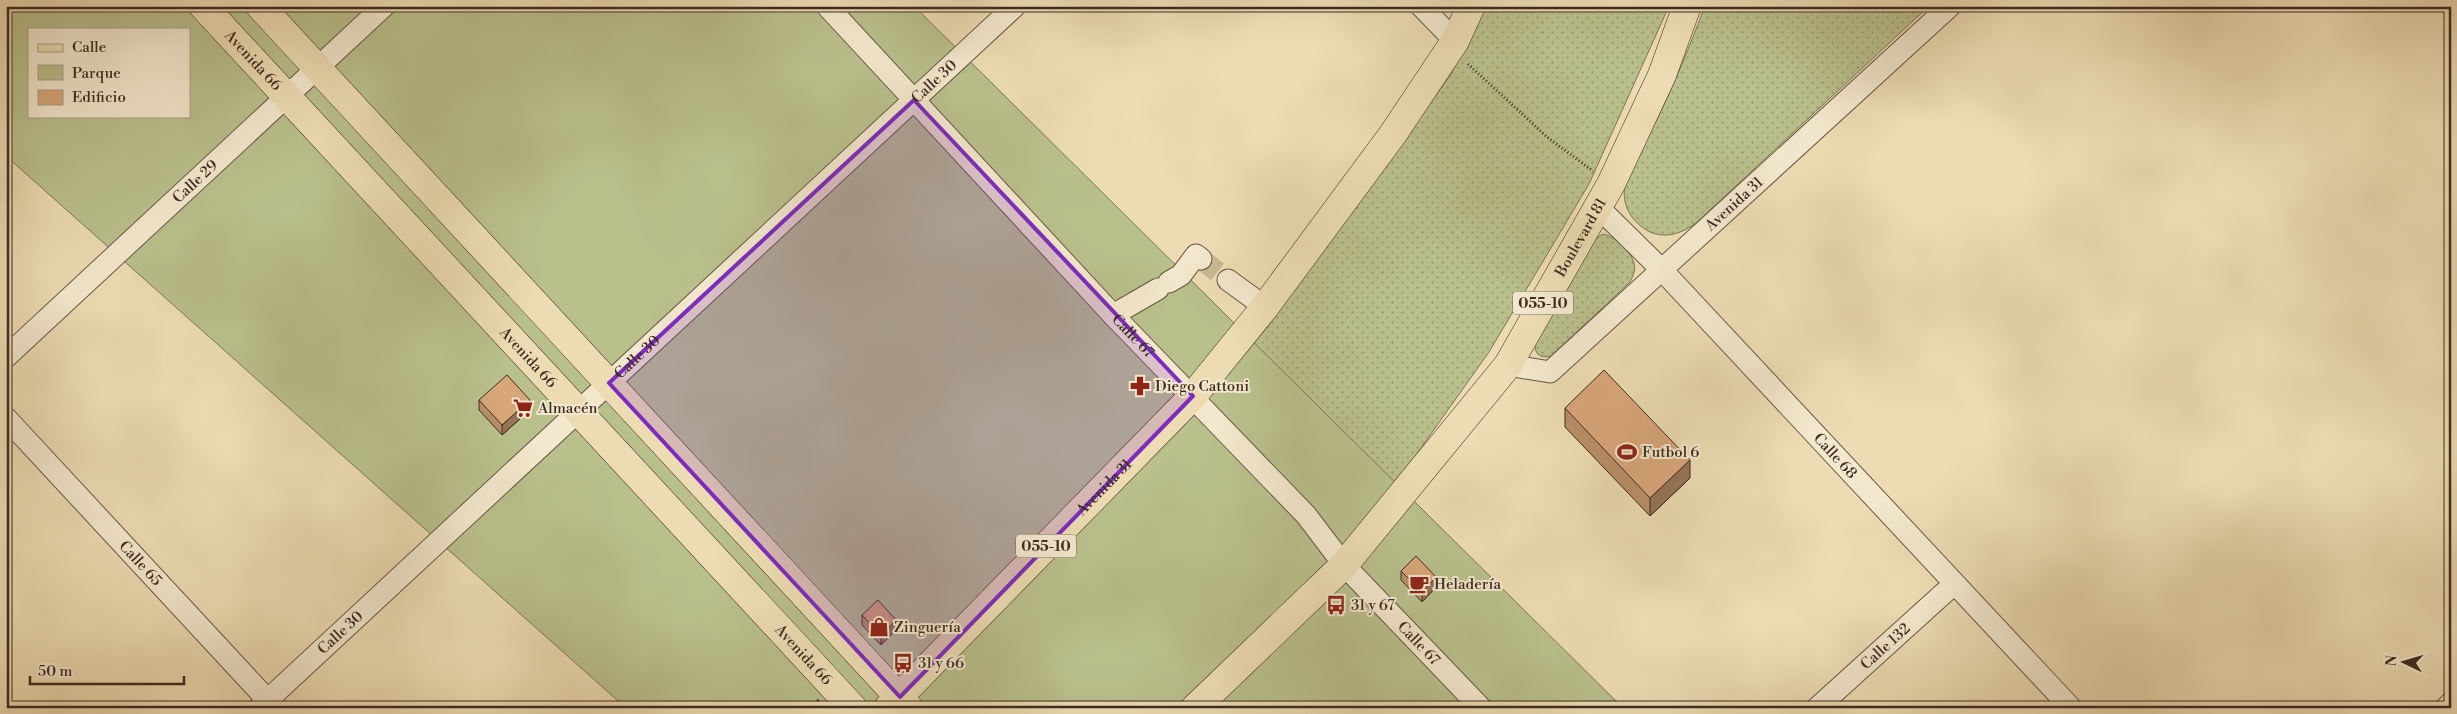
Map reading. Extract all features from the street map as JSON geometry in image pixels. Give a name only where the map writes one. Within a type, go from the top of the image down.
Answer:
[{"type":"main road","name":"Avenida 66","points":[[203,6],[853,708]]},
{"type":"main road","points":[[260,6],[609,383],[899,704]]},
{"type":"main road","name":"055-10","points":[[1193,396],[1265,307],[1393,134],[1453,44],[1471,6]]},
{"type":"main road","name":"Boulevard 81","points":[[1344,565],[1508,365],[1605,196],[1662,75],[1687,6]]},
{"type":"main road","name":"Avenida 31","points":[[899,704],[1193,396]]},
{"type":"main road","name":"055-10","points":[[1195,708],[1344,565]]},
{"type":"street","name":"Calle 29","points":[[6,357],[384,6]]},
{"type":"street","name":"Calle 67","points":[[827,6],[1113,315],[1306,515],[1344,565],[1481,708]]},
{"type":"street","name":"Calle 30","points":[[267,705],[578,411],[1015,6]]},
{"type":"street","points":[[1420,6],[1453,44]]},
{"type":"street","name":"Avenida 31","points":[[1508,365],[1550,372],[1950,6]]},
{"type":"street","name":"Calle 68","points":[[1605,196],[1661,269],[2071,708]]},
{"type":"street","points":[[1113,315],[1181,275],[1196,255],[1201,259]]},
{"type":"street","points":[[1228,280],[1265,307]]},
{"type":"street","name":"Calle 65","points":[[6,418],[267,705]]},
{"type":"street","name":"Calle 132","points":[[1816,708],[1954,584]]},
{"type":"street","points":[[2446,708],[2451,704]]},
{"type":"path","points":[[1453,44],[1605,196]]},
{"type":"highlighted area","points":[[914,100],[1193,396],[900,697],[609,383]]},
{"type":"green space","points":[[6,6],[914,6],[1623,708],[626,708],[6,156]]},
{"type":"green space","points":[[1484,6],[1669,6],[1589,184],[1489,352],[1411,462],[1347,536],[1217,392],[1450,76]]},
{"type":"green space","points":[[1705,6],[1929,6],[1696,223],[1686,230],[1674,234],[1656,234],[1638,224],[1629,213],[1625,200],[1625,185],[1634,162],[1670,92]]},
{"type":"green space","points":[[1603,234],[1617,241],[1632,258],[1635,266],[1630,282],[1551,356],[1540,356],[1536,352],[1535,342],[1595,239]]},
{"type":"building","name":"Futbol 6","points":[[1604,370],[1690,460],[1650,498],[1565,408]]},
{"type":"building","points":[[507,375],[530,400],[502,425],[479,400]]},
{"type":"building","points":[[1416,556],[1436,577],[1422,592],[1401,571]]},
{"type":"building","points":[[878,600],[896,620],[881,635],[862,615]]},
{"type":"building","points":[[818,699],[819,708],[809,708]]},
{"type":"tunnel","points":[[1201,259],[1228,280]]},
{"type":"place","name":"Diego Cattoni","points":[[1140,386]]},
{"type":"place","name":"Almacén","points":[[523,408]]},
{"type":"place","name":"Futbol 6","points":[[1627,452]]},
{"type":"place","name":"Heladería","points":[[1419,584]]},
{"type":"place","name":"31 y 67","points":[[1336,605]]},
{"type":"place","name":"Zinguería","points":[[879,627]]},
{"type":"place","name":"31 y 66","points":[[903,663]]}]
